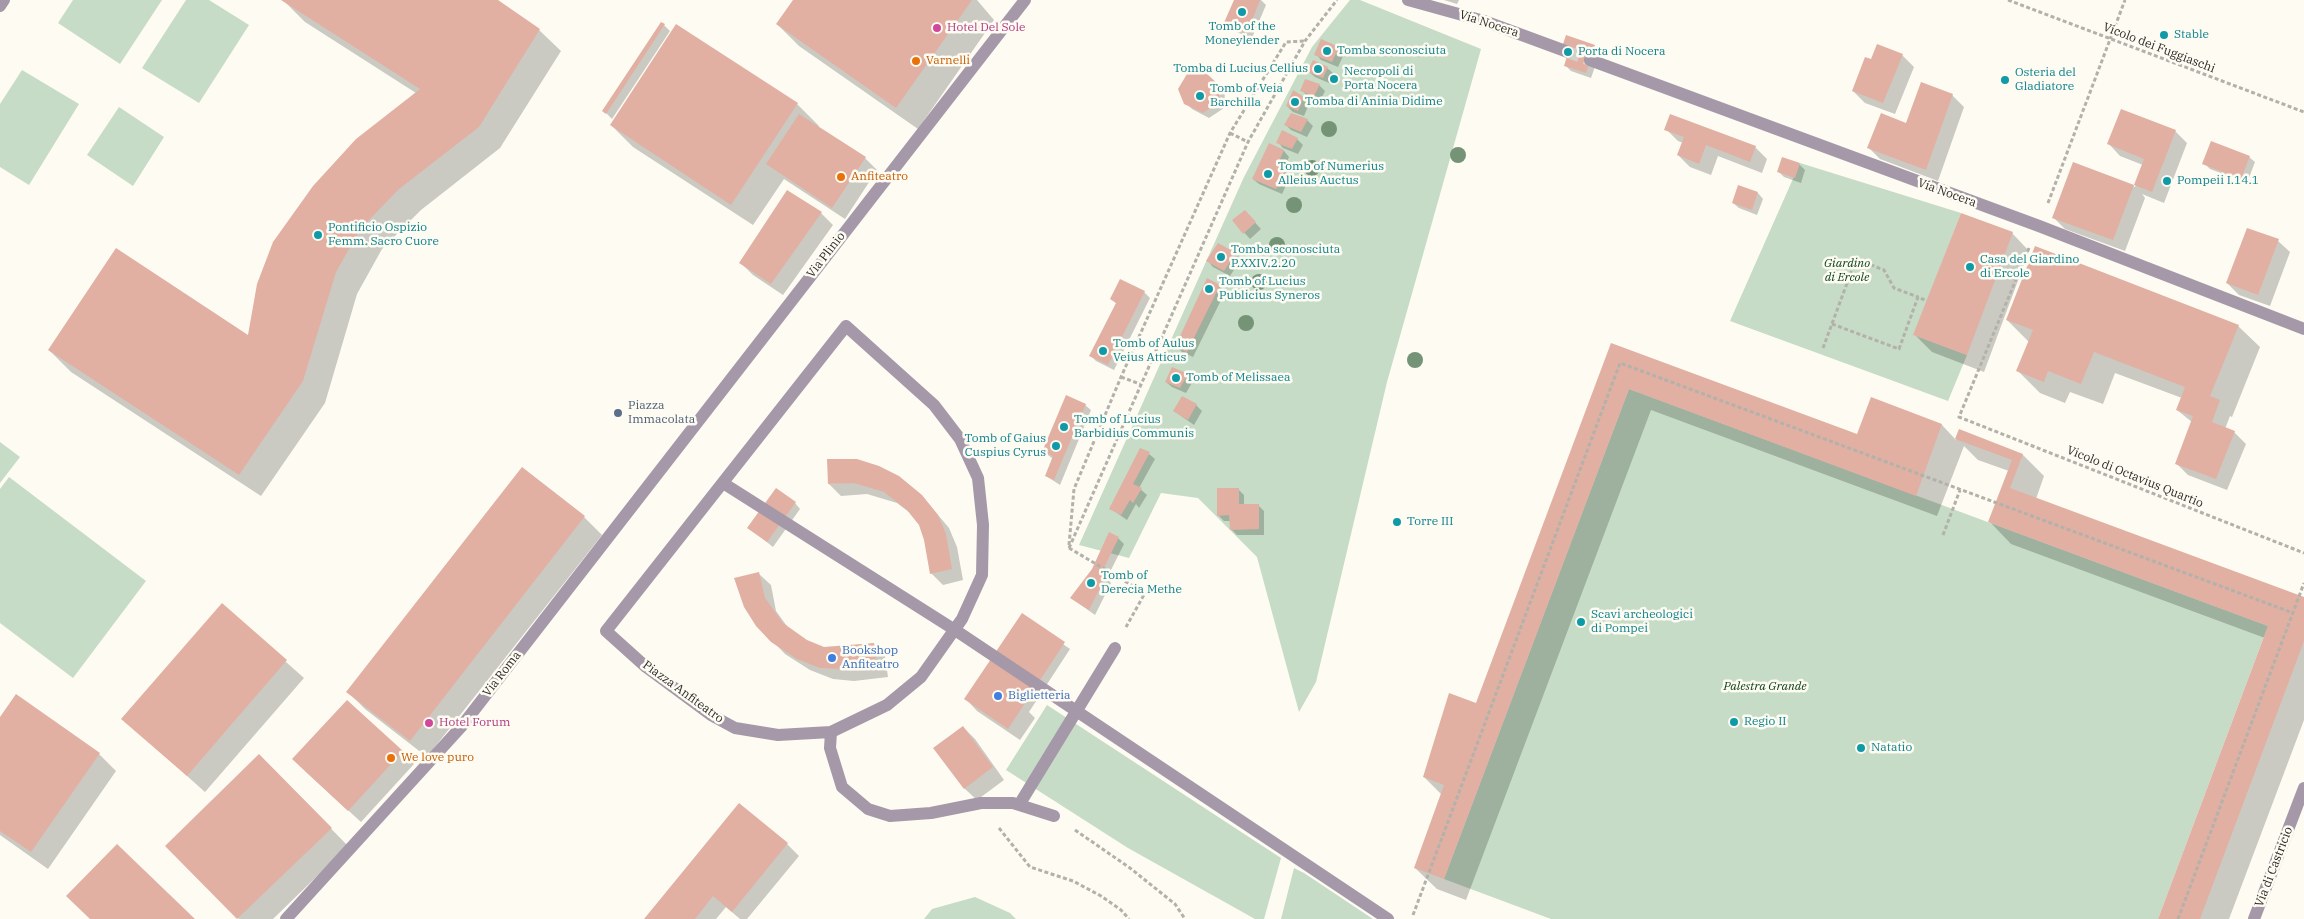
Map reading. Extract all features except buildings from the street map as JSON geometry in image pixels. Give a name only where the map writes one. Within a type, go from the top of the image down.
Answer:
[{"type":"street","points":[[0,6],[4,0]]},
{"type":"street","name":"Via Plinio","points":[[629,510],[1024,0]]},
{"type":"street","name":"Via Nocera","points":[[1408,0],[1484,21],[1568,52]]},
{"type":"street","name":"Via Nocera","points":[[1590,60],[2039,226],[2304,329]]},
{"type":"street","name":"Piazza Anfiteatro","points":[[846,326],[934,405],[960,439],[978,478],[983,525],[982,575],[955,630],[921,677],[887,704],[831,732],[778,735],[735,728],[711,715],[646,667],[606,631],[846,326]]},
{"type":"street","points":[[722,483],[955,630],[1388,919]]},
{"type":"street","name":"Via Roma","points":[[286,919],[461,727],[629,510]]},
{"type":"street","points":[[1019,805],[1114,648]]},
{"type":"street","points":[[831,732],[830,748],[842,787],[868,808],[890,816],[931,812],[981,803],[1012,803],[1054,816]]},
{"type":"street","name":"Via di Castricio","points":[[2254,919],[2304,788]]},
{"type":"path","points":[[1069,548],[1248,142],[1305,41],[1337,0]]},
{"type":"path","name":"Vicolo dei Fuggiaschi","points":[[2008,0],[2304,112]]},
{"type":"path","points":[[2111,39],[2125,0]]},
{"type":"path","points":[[1069,548],[1074,489],[1121,377],[1230,133],[1286,42],[1305,41]]},
{"type":"path","points":[[1230,133],[1248,142]]},
{"type":"path","points":[[1822,348],[1856,259],[1884,270],[1894,288],[1927,301]]},
{"type":"path","points":[[1832,324],[1899,349],[1918,297]]},
{"type":"path","points":[[1412,919],[1620,363],[2293,614]]},
{"type":"path","points":[[1121,377],[1140,384]]},
{"type":"path","name":"Vicolo di Octavius Quartio","points":[[1959,417],[2304,553]]},
{"type":"path","points":[[1943,535],[1960,490]]},
{"type":"path","points":[[1069,548],[1145,593],[1134,612]]},
{"type":"path","points":[[2178,919],[2304,584]]},
{"type":"path","points":[[1054,816],[1130,868],[1176,904],[1185,919]]},
{"type":"path","points":[[993,821],[1030,866],[1073,882],[1101,896],[1129,919]]},
{"type":"green space","points":[[73,0],[162,0],[120,64],[58,23]]},
{"type":"green space","points":[[186,0],[209,0],[249,25],[199,103],[142,68]]},
{"type":"green space","points":[[1350,0],[1360,0],[1481,49],[1387,382],[1316,682],[1299,712],[1257,557],[1198,498],[1161,493],[1129,558],[1079,545],[1244,177],[1312,47]]},
{"type":"green space","points":[[22,70],[79,104],[29,185],[0,167],[0,104]]},
{"type":"green space","points":[[119,107],[164,137],[133,186],[87,155]]},
{"type":"green space","name":"Giardino di Ercole","points":[[1800,163],[1961,213],[1914,335],[1967,355],[1948,401],[1730,321]]},
{"type":"green space","name":"Palestra Grande","points":[[1629,389],[2268,626],[2158,919],[1551,919],[1444,879]]},
{"type":"green space","points":[[0,442],[20,457],[0,483]]},
{"type":"green space","points":[[9,477],[146,581],[73,678],[0,623],[0,489]]},
{"type":"green space","points":[[1047,705],[1281,858],[1264,919],[1255,919],[1128,848],[1006,770]]},
{"type":"green space","points":[[1294,868],[1304,873],[1373,919],[1281,919]]},
{"type":"green space","points":[[975,897],[1010,913],[1016,919],[924,919],[932,909]]},
{"type":"tunnel","points":[[1568,52],[1590,60]]},
{"type":"place","name":"Tomb of the Moneylender","points":[[1242,12]]},
{"type":"place","name":"Hotel Del Sole","points":[[937,28]]},
{"type":"place","name":"Stable","points":[[2164,35]]},
{"type":"place","name":"Tomba sconosciuta","points":[[1327,51]]},
{"type":"place","name":"Porta di Nocera","points":[[1568,52]]},
{"type":"place","name":"Varnelli","points":[[916,61]]},
{"type":"place","name":"Tomba di Lucius Cellius","points":[[1318,69]]},
{"type":"place","name":"Necropoli di Porta Nocera","points":[[1334,79]]},
{"type":"place","name":"Osteria del Gladiatore","points":[[2005,80]]},
{"type":"place","name":"Tomb of Veia Barchilla","points":[[1200,96]]},
{"type":"place","name":"Tomba di Aninia Didime","points":[[1295,102]]},
{"type":"place","name":"Tomb of Numerius Alleius Auctus","points":[[1268,174]]},
{"type":"place","name":"Anfiteatro","points":[[841,177]]},
{"type":"place","name":"Pompeii I.14.1","points":[[2167,181]]},
{"type":"place","name":"Pontificio Ospizio Femm. Sacro Cuore","points":[[318,235]]},
{"type":"place","name":"Tomba sconosciuta P.XXIV.2.20","points":[[1221,257]]},
{"type":"place","name":"Casa del Giardino di Ercole","points":[[1970,267]]},
{"type":"place","name":"Tomb of Lucius Publicius Syneros","points":[[1209,289]]},
{"type":"place","name":"Tomb of Aulus Veius Atticus","points":[[1103,351]]},
{"type":"place","name":"Tomb of Melissaea","points":[[1176,378]]},
{"type":"place","name":"Piazza Immacolata","points":[[618,413]]},
{"type":"place","name":"Tomb of Lucius Barbidius Communis","points":[[1064,427]]},
{"type":"place","name":"Tomb of Gaius Cuspius Cyrus","points":[[1056,446]]},
{"type":"place","name":"Torre III","points":[[1397,522]]},
{"type":"place","name":"Tomb of Derecia Methe","points":[[1091,583]]},
{"type":"place","name":"Scavi archeologici di Pompei","points":[[1581,622]]},
{"type":"place","name":"Bookshop Anfiteatro","points":[[832,658]]},
{"type":"place","name":"Biglietteria","points":[[998,696]]},
{"type":"place","name":"Regio II","points":[[1734,722]]},
{"type":"place","name":"Hotel Forum","points":[[429,723]]},
{"type":"place","name":"Natatio","points":[[1861,748]]},
{"type":"place","name":"We love puro","points":[[391,758]]}]
